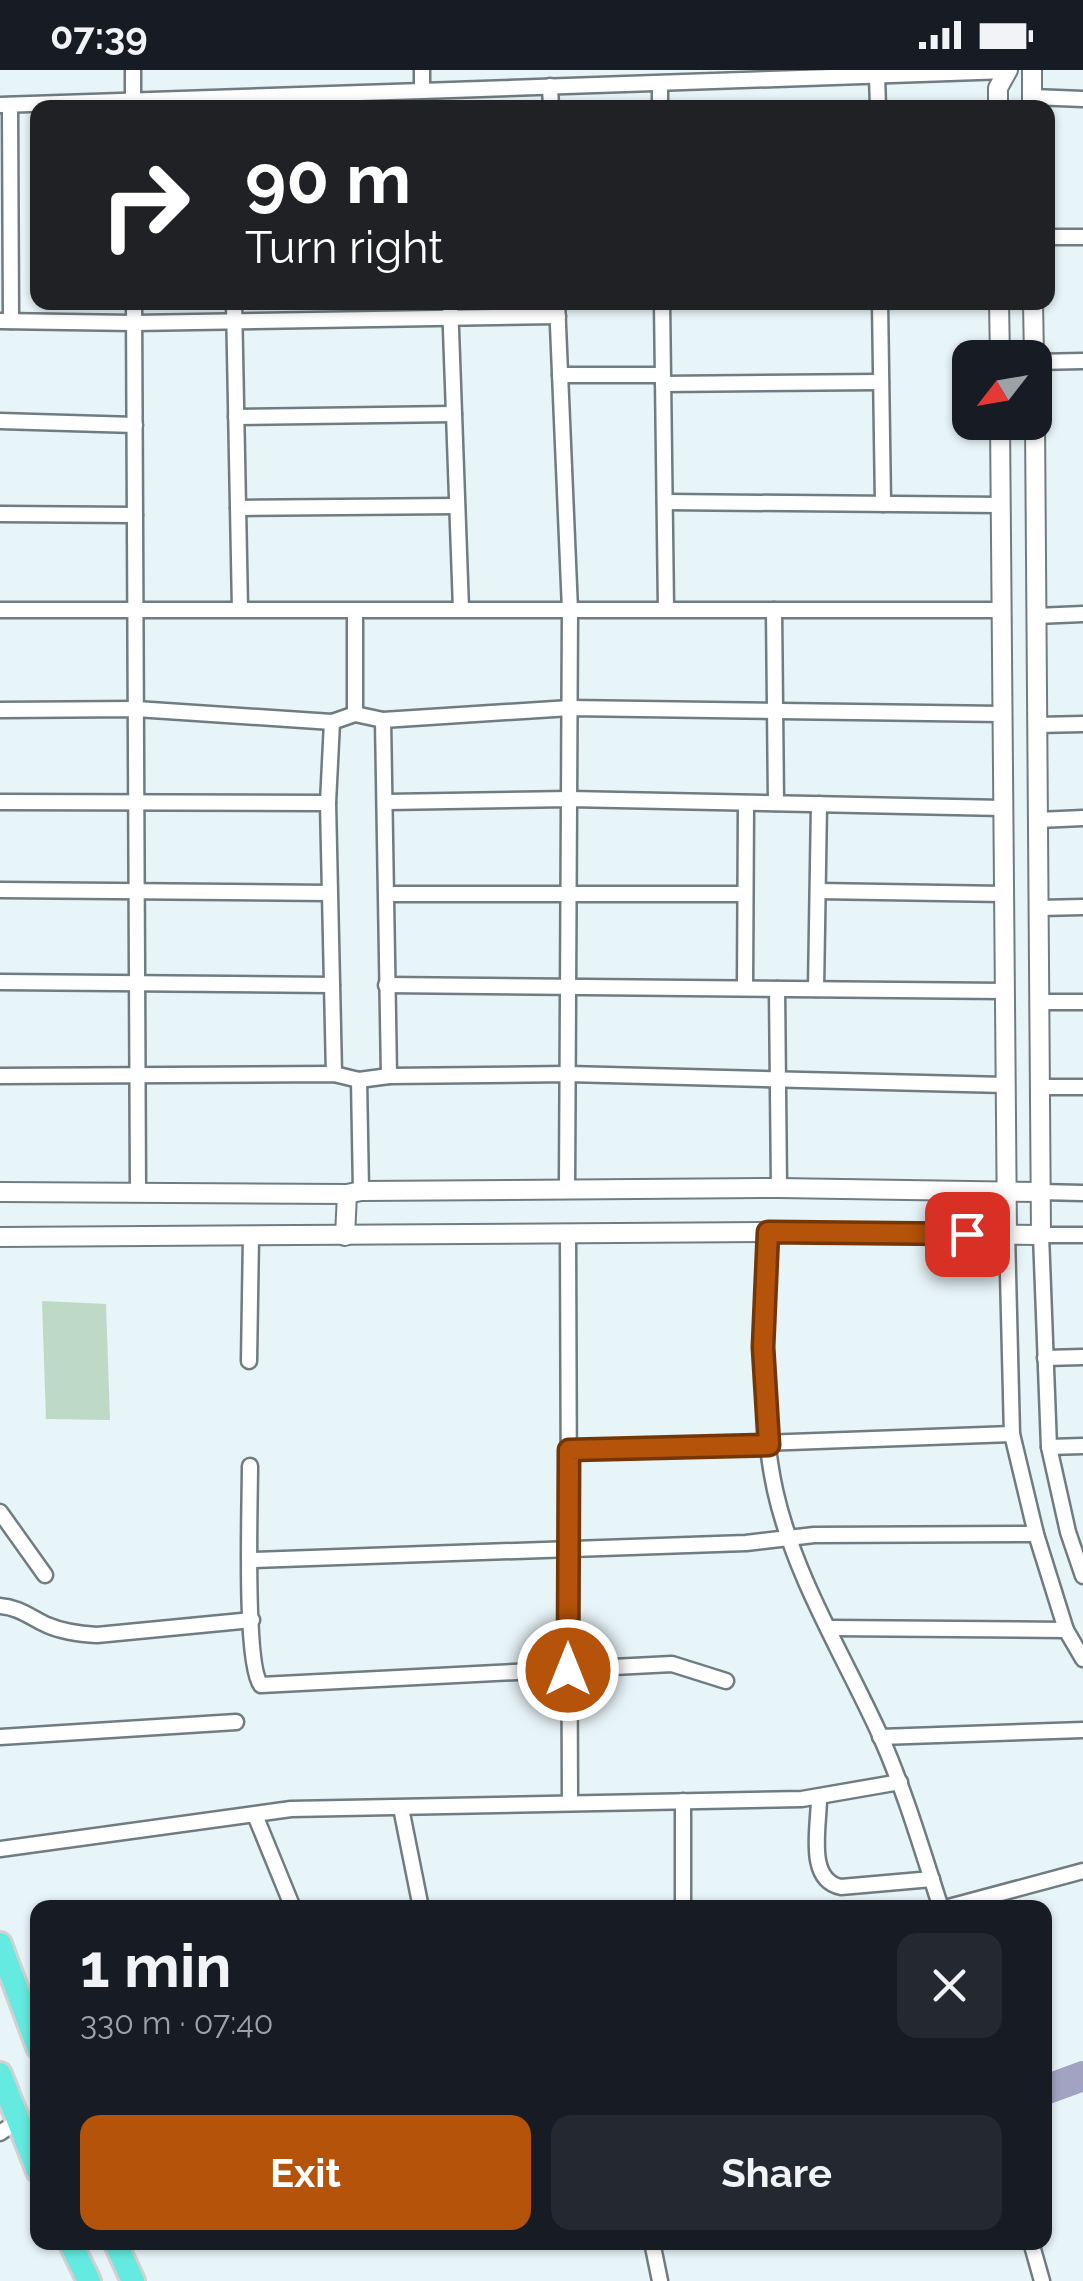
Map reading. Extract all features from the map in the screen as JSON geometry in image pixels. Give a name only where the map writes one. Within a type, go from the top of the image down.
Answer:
[{"type":"highway","points":[[0,1944],[30,2025]]},
{"type":"highway","points":[[0,2074],[8,2128],[30,2160]]},
{"type":"highway","points":[[74,2250],[89,2281]]},
{"type":"highway","points":[[119,2250],[133,2281]]},
{"type":"street","points":[[133,70],[133,100]]},
{"type":"street","points":[[422,70],[422,91]]},
{"type":"street","points":[[279,100],[550,86],[612,77],[660,85],[1007,70],[998,88],[998,100]]},
{"type":"street","points":[[1032,70],[1032,100]]},
{"type":"street","points":[[877,75],[878,100]]},
{"type":"street","points":[[660,85],[660,100]]},
{"type":"street","points":[[550,86],[551,100]]},
{"type":"street","points":[[443,90],[444,100]]},
{"type":"street","points":[[1055,101],[1083,99]]},
{"type":"street","points":[[5,105],[5,321],[450,319],[547,310]]},
{"type":"street","points":[[1055,238],[1083,237]]},
{"type":"street","points":[[134,310],[138,1193]]},
{"type":"street","points":[[234,310],[240,609]]},
{"type":"street","points":[[450,310],[460,609]]},
{"type":"street","points":[[558,310],[570,610],[567,1189]]},
{"type":"street","points":[[662,310],[666,610]]},
{"type":"street","points":[[880,310],[883,504]]},
{"type":"street","points":[[999,310],[1000,340]]},
{"type":"street","points":[[1033,310],[1034,340]]},
{"type":"street","points":[[1052,360],[1083,361]]},
{"type":"street","points":[[560,375],[881,382]]},
{"type":"street","points":[[236,417],[454,414]]},
{"type":"street","points":[[0,420],[135,424]]},
{"type":"street","points":[[1000,440],[1006,1192],[1012,1434],[1036,1534],[1066,1630],[1083,1660]]},
{"type":"street","points":[[1035,440],[1040,1192],[1049,1447],[1076,1532],[1083,1576]]},
{"type":"street","points":[[665,502],[1001,505]]},
{"type":"street","points":[[238,508],[457,506]]},
{"type":"street","points":[[0,514],[135,515]]},
{"type":"street","points":[[0,610],[1002,610]]},
{"type":"street","points":[[774,610],[776,804]]},
{"type":"street","points":[[355,611],[355,714]]},
{"type":"street","points":[[1036,616],[1083,614]]},
{"type":"street","points":[[0,710],[136,710],[332,722],[355,714],[384,720],[570,708],[1002,714]]},
{"type":"street","points":[[384,720],[389,1076]]},
{"type":"street","points":[[332,722],[328,803],[334,1074]]},
{"type":"street","points":[[1037,725],[1083,724]]},
{"type":"street","points":[[387,802],[569,799],[1003,808]]},
{"type":"street","points":[[0,802],[328,803]]},
{"type":"street","points":[[744,988],[746,803]]},
{"type":"street","points":[[816,989],[818,804]]},
{"type":"street","points":[[1038,820],[1083,818]]},
{"type":"street","points":[[0,890],[329,893]]},
{"type":"street","points":[[818,891],[1004,894]]},
{"type":"street","points":[[386,894],[746,894]]},
{"type":"street","points":[[1038,908],[1083,907]]},
{"type":"street","points":[[0,982],[332,985]]},
{"type":"street","points":[[386,985],[1004,991]]},
{"type":"street","points":[[777,989],[779,1188]]},
{"type":"street","points":[[1039,1002],[1083,1002]]},
{"type":"street","points":[[0,1076],[334,1074],[359,1080],[389,1076],[568,1074],[1005,1085]]},
{"type":"street","points":[[345,1236],[354,1193],[359,1080]]},
{"type":"street","points":[[1040,1086],[1083,1087]]},
{"type":"street","points":[[0,1192],[779,1188],[1083,1193]]},
{"type":"street","points":[[0,1238],[568,1232],[1083,1235]]},
{"type":"street","points":[[568,1232],[570,1803]]},
{"type":"street","points":[[768,1232],[763,1347],[776,1492],[790,1537],[900,1782],[940,1900]]},
{"type":"street","points":[[248,1361],[250,1236]]},
{"type":"street","points":[[1046,1358],[1083,1358]]},
{"type":"street","points":[[569,1450],[1012,1434]]},
{"type":"street","points":[[1049,1447],[1083,1446]]},
{"type":"street","points":[[250,1466],[254,1676],[261,1686],[672,1664],[726,1681]]},
{"type":"street","points":[[0,1512],[45,1575]]},
{"type":"street","points":[[251,1560],[746,1542],[790,1537],[1036,1534]]},
{"type":"street","points":[[0,1606],[15,1608],[73,1634],[252,1620]]},
{"type":"street","points":[[830,1628],[1066,1630]]},
{"type":"street","points":[[0,1736],[236,1722]]},
{"type":"street","points":[[880,1737],[1083,1730]]},
{"type":"street","points":[[0,1849],[291,1810],[819,1798],[900,1782]]},
{"type":"street","points":[[819,1798],[818,1866],[822,1879],[830,1885],[932,1880]]},
{"type":"street","points":[[683,1801],[683,1900]]},
{"type":"street","points":[[402,1808],[420,1900]]},
{"type":"street","points":[[256,1815],[289,1900]]},
{"type":"street","points":[[972,1900],[1083,1870]]},
{"type":"street","points":[[654,2250],[660,2281]]},
{"type":"street","points":[[1033,2250],[1042,2281]]},
{"type":"green space","points":[[42,1301],[106,1304],[110,1420],[46,1419]]},
{"type":"waterway","points":[[1052,2087],[1083,2076]]},
{"type":"route","points":[[568,1670],[569,1450],[769,1445],[763,1347],[768,1232],[967,1234]]}]
